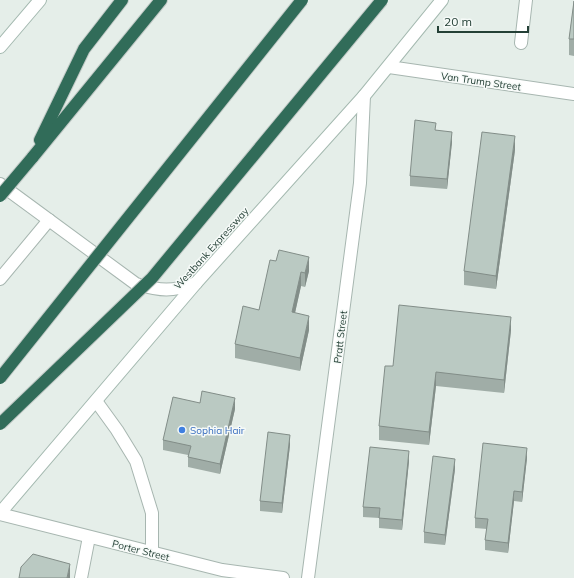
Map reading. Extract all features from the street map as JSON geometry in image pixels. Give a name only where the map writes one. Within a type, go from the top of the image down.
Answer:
[{"type":"highway","points":[[32,158],[84,49],[122,0]]},
{"type":"highway","points":[[0,196],[161,0]]},
{"type":"highway","points":[[0,378],[302,0]]},
{"type":"highway","points":[[0,424],[152,278],[382,0]]},
{"type":"street","points":[[0,47],[40,0]]},
{"type":"street","name":"Westbank Expressway","points":[[0,514],[196,282],[389,67],[442,0]]},
{"type":"street","points":[[521,43],[526,0]]},
{"type":"street","name":"Van Trump Street","points":[[389,67],[574,94]]},
{"type":"street","name":"Pratt Street","points":[[308,578],[360,184],[364,96]]},
{"type":"street","points":[[0,184],[136,284],[159,291],[178,290],[196,282]]},
{"type":"street","points":[[0,279],[49,220]]},
{"type":"street","points":[[96,401],[117,430],[136,461],[152,513],[152,553]]},
{"type":"street","name":"Porter Street","points":[[0,514],[222,570],[283,578]]},
{"type":"street","points":[[81,578],[89,537]]},
{"type":"building","points":[[574,1],[574,39],[569,39]]},
{"type":"building","points":[[415,120],[436,123],[435,130],[452,132],[447,179],[410,176]]},
{"type":"building","points":[[482,132],[515,136],[496,276],[464,271]]},
{"type":"building","points":[[279,250],[309,257],[305,273],[301,272],[292,312],[309,316],[300,358],[235,344],[243,306],[259,310],[270,260],[276,261]]},
{"type":"building","points":[[399,305],[511,317],[504,380],[436,372],[429,432],[379,426],[385,366],[393,366]]},
{"type":"building","points":[[202,391],[235,398],[220,464],[188,457],[191,446],[163,440],[173,397],[200,403]]},
{"type":"building","points":[[268,432],[290,435],[282,503],[260,501]]},
{"type":"building","points":[[483,443],[527,448],[522,492],[514,491],[508,543],[485,540],[488,519],[475,518]]},
{"type":"building","points":[[370,447],[409,451],[402,520],[379,518],[380,508],[363,507]]},
{"type":"building","points":[[433,456],[455,459],[445,535],[424,532]]},
{"type":"building","points":[[33,554],[70,564],[67,578],[19,578],[21,567]]},
{"type":"place","name":"Sophia Hair","points":[[182,430]]}]
